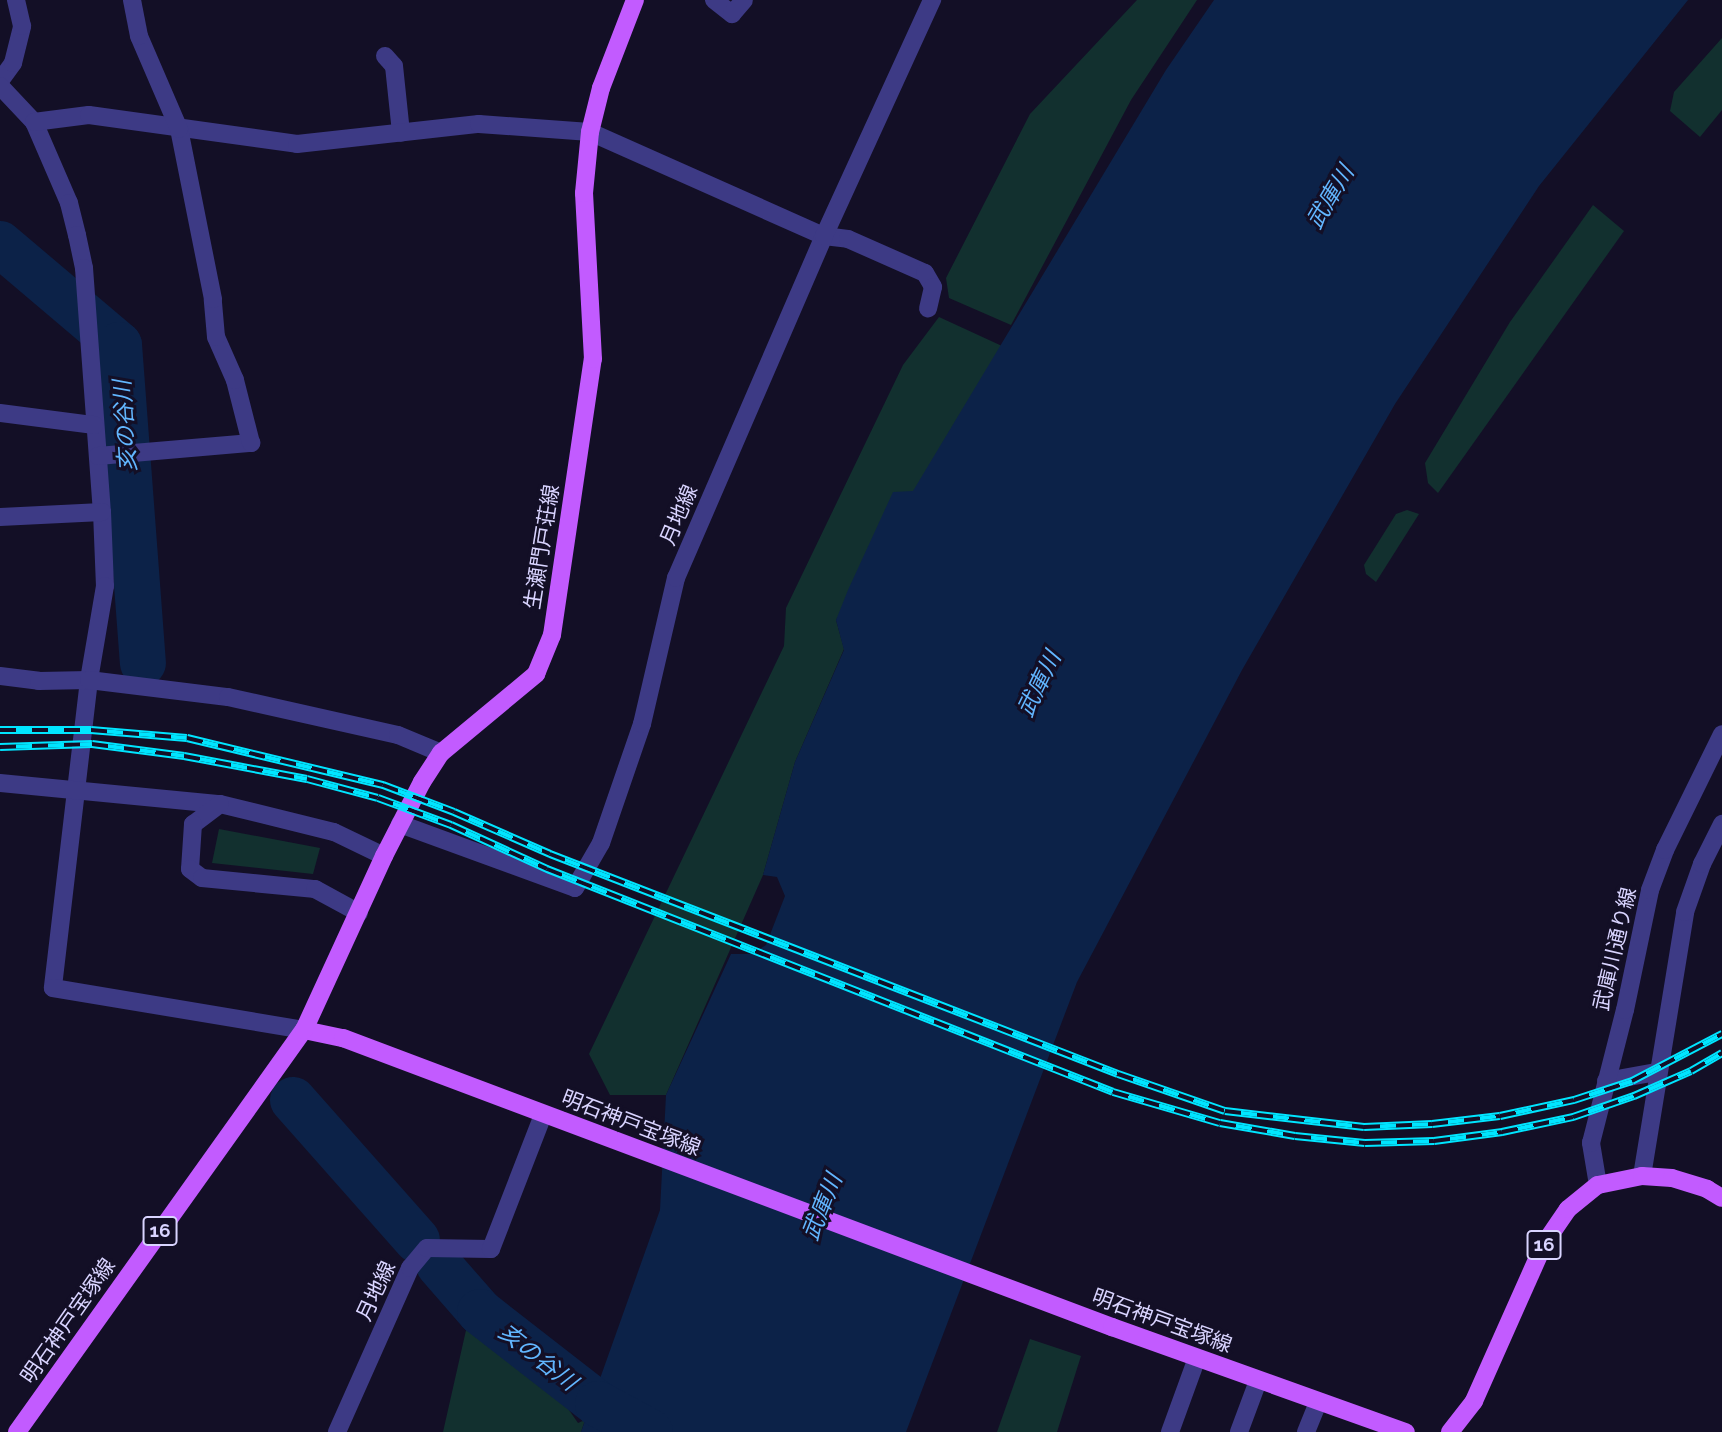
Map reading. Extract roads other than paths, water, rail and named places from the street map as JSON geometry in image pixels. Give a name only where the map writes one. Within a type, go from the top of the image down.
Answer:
[{"type":"main road","name":"生瀬門戸荘線","points":[[304,1030],[384,856],[422,782],[441,754],[536,674],[552,635],[593,359],[584,193],[590,132],[601,88],[635,0]]},
{"type":"main road","name":"明石神戸宝塚線","points":[[17,1432],[304,1030],[343,1038],[1112,1327],[1318,1403],[1406,1432]]},
{"type":"main road","name":"16","points":[[1450,1432],[1474,1401],[1544,1244],[1568,1209],[1598,1185],[1642,1176],[1672,1178],[1707,1189],[1722,1198]]},
{"type":"street","points":[[0,81],[13,63],[22,26],[16,0]]},
{"type":"street","points":[[106,456],[251,443],[235,380],[216,337],[213,299],[179,129],[139,36],[132,0]]},
{"type":"street","points":[[715,0],[732,14],[744,0]]},
{"type":"street","name":"月地線","points":[[400,824],[575,888],[601,843],[642,724],[676,578],[824,236],[932,0]]},
{"type":"street","points":[[385,57],[394,66],[401,133]]},
{"type":"street","points":[[0,86],[34,122],[69,203],[84,268],[94,425],[106,456],[102,512],[106,586],[89,680],[52,988],[304,1030]]},
{"type":"street","points":[[34,122],[89,115],[297,144],[479,124],[590,132],[824,236],[848,239],[925,273],[933,287],[928,308]]},
{"type":"street","points":[[0,413],[94,425]]},
{"type":"street","points":[[0,517],[102,512]]},
{"type":"street","points":[[0,676],[39,681],[89,680],[228,698],[398,735],[441,754]]},
{"type":"street","name":"武庫川通り線","points":[[1598,1185],[1591,1143],[1625,1010],[1650,890],[1665,850],[1722,734]]},
{"type":"street","points":[[0,783],[220,804],[334,832],[384,856]]},
{"type":"street","points":[[220,804],[193,824],[190,869],[202,878],[315,889],[359,913]]},
{"type":"street","points":[[1642,1176],[1685,912],[1702,864],[1722,824]]},
{"type":"street","points":[[1606,1081],[1657,1072]]},
{"type":"street","name":"月地線","points":[[337,1432],[410,1268],[427,1248],[491,1249],[550,1117]]},
{"type":"street","points":[[1170,1432],[1197,1358]]},
{"type":"street","points":[[1239,1432],[1258,1381]]},
{"type":"street","points":[[1306,1432],[1318,1403]]},
{"type":"water","name":"武庫川","points":[[1214,0],[1688,0],[1539,186],[1395,404],[1242,670],[1077,982],[906,1432],[581,1432],[660,1210],[666,1095],[731,954],[752,954],[766,945],[785,896],[777,877],[763,875],[795,762],[844,650],[836,620],[848,590],[893,492],[913,491],[1166,70]]},
{"type":"waterway","name":"亥の谷川","points":[[0,244],[119,345],[143,663]]},
{"type":"waterway","name":"亥の谷川","points":[[293,1100],[417,1240]]},
{"type":"waterway","name":"亥の谷川","points":[[439,1265],[480,1312],[598,1404],[650,1432]]},
{"type":"railway","points":[[0,730],[91,730],[187,738],[383,785],[454,812],[550,854],[1118,1074],[1225,1111],[1364,1127],[1432,1124],[1500,1116],[1574,1100],[1632,1081],[1722,1034]]},
{"type":"railway","points":[[0,747],[92,744],[184,756],[307,779],[378,798],[451,825],[547,869],[1113,1092],[1220,1123],[1295,1136],[1365,1143],[1434,1141],[1502,1132],[1573,1117],[1634,1096],[1691,1071],[1722,1053]]}]
